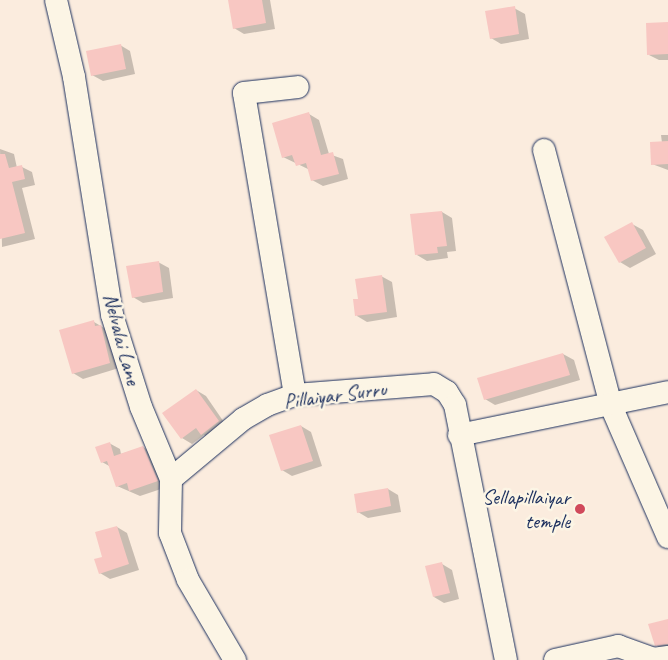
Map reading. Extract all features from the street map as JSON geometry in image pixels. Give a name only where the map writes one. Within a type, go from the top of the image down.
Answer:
[{"type":"street","name":"Nelvalai Lane","points":[[56,0],[74,78],[112,315],[141,407],[171,479],[170,533],[188,580],[235,660]]},
{"type":"street","points":[[295,395],[244,93],[298,87]]},
{"type":"street","points":[[544,150],[611,406],[668,537]]},
{"type":"street","name":"Pillaiyar Surru","points":[[171,479],[243,419],[267,405],[295,395],[434,384],[447,392],[455,405],[459,435],[506,660]]},
{"type":"street","points":[[459,435],[611,406],[668,392]]},
{"type":"street","points":[[555,660],[618,646],[653,659],[668,657]]},
{"type":"building","points":[[228,0],[262,0],[266,23],[233,29]]},
{"type":"building","points":[[515,6],[519,34],[490,39],[485,11]]},
{"type":"building","points":[[668,22],[668,54],[647,55],[646,23]]},
{"type":"building","points":[[121,44],[126,69],[91,76],[86,51]]},
{"type":"building","points":[[309,112],[321,155],[333,152],[339,174],[311,181],[306,163],[296,166],[292,155],[282,158],[272,123]]},
{"type":"building","points":[[668,141],[668,164],[651,165],[650,142]]},
{"type":"building","points":[[0,154],[5,154],[9,168],[22,165],[25,179],[12,182],[25,233],[0,239]]},
{"type":"building","points":[[442,211],[447,246],[437,247],[438,253],[415,255],[410,214]]},
{"type":"building","points":[[632,222],[646,248],[619,263],[604,237]]},
{"type":"building","points":[[159,261],[163,292],[132,298],[126,266]]},
{"type":"building","points":[[382,275],[387,312],[355,316],[353,299],[358,299],[355,279]]},
{"type":"building","points":[[94,320],[95,326],[101,325],[110,363],[72,374],[59,330]]},
{"type":"building","points":[[563,353],[570,375],[484,400],[477,378]]},
{"type":"building","points":[[196,389],[219,421],[201,435],[196,428],[181,439],[162,413]]},
{"type":"building","points":[[301,425],[313,461],[281,471],[269,435]]},
{"type":"building","points":[[110,442],[114,456],[143,446],[158,481],[129,491],[127,483],[116,487],[107,461],[101,463],[95,447]]},
{"type":"building","points":[[388,488],[391,506],[357,513],[354,494]]},
{"type":"building","points":[[117,526],[129,564],[99,574],[94,559],[102,557],[95,532]]},
{"type":"building","points":[[442,562],[450,593],[433,597],[425,566]]},
{"type":"building","points":[[668,619],[668,644],[655,646],[648,624]]},
{"type":"place","name":"Sellapillaiyar temple","points":[[580,509]]}]
